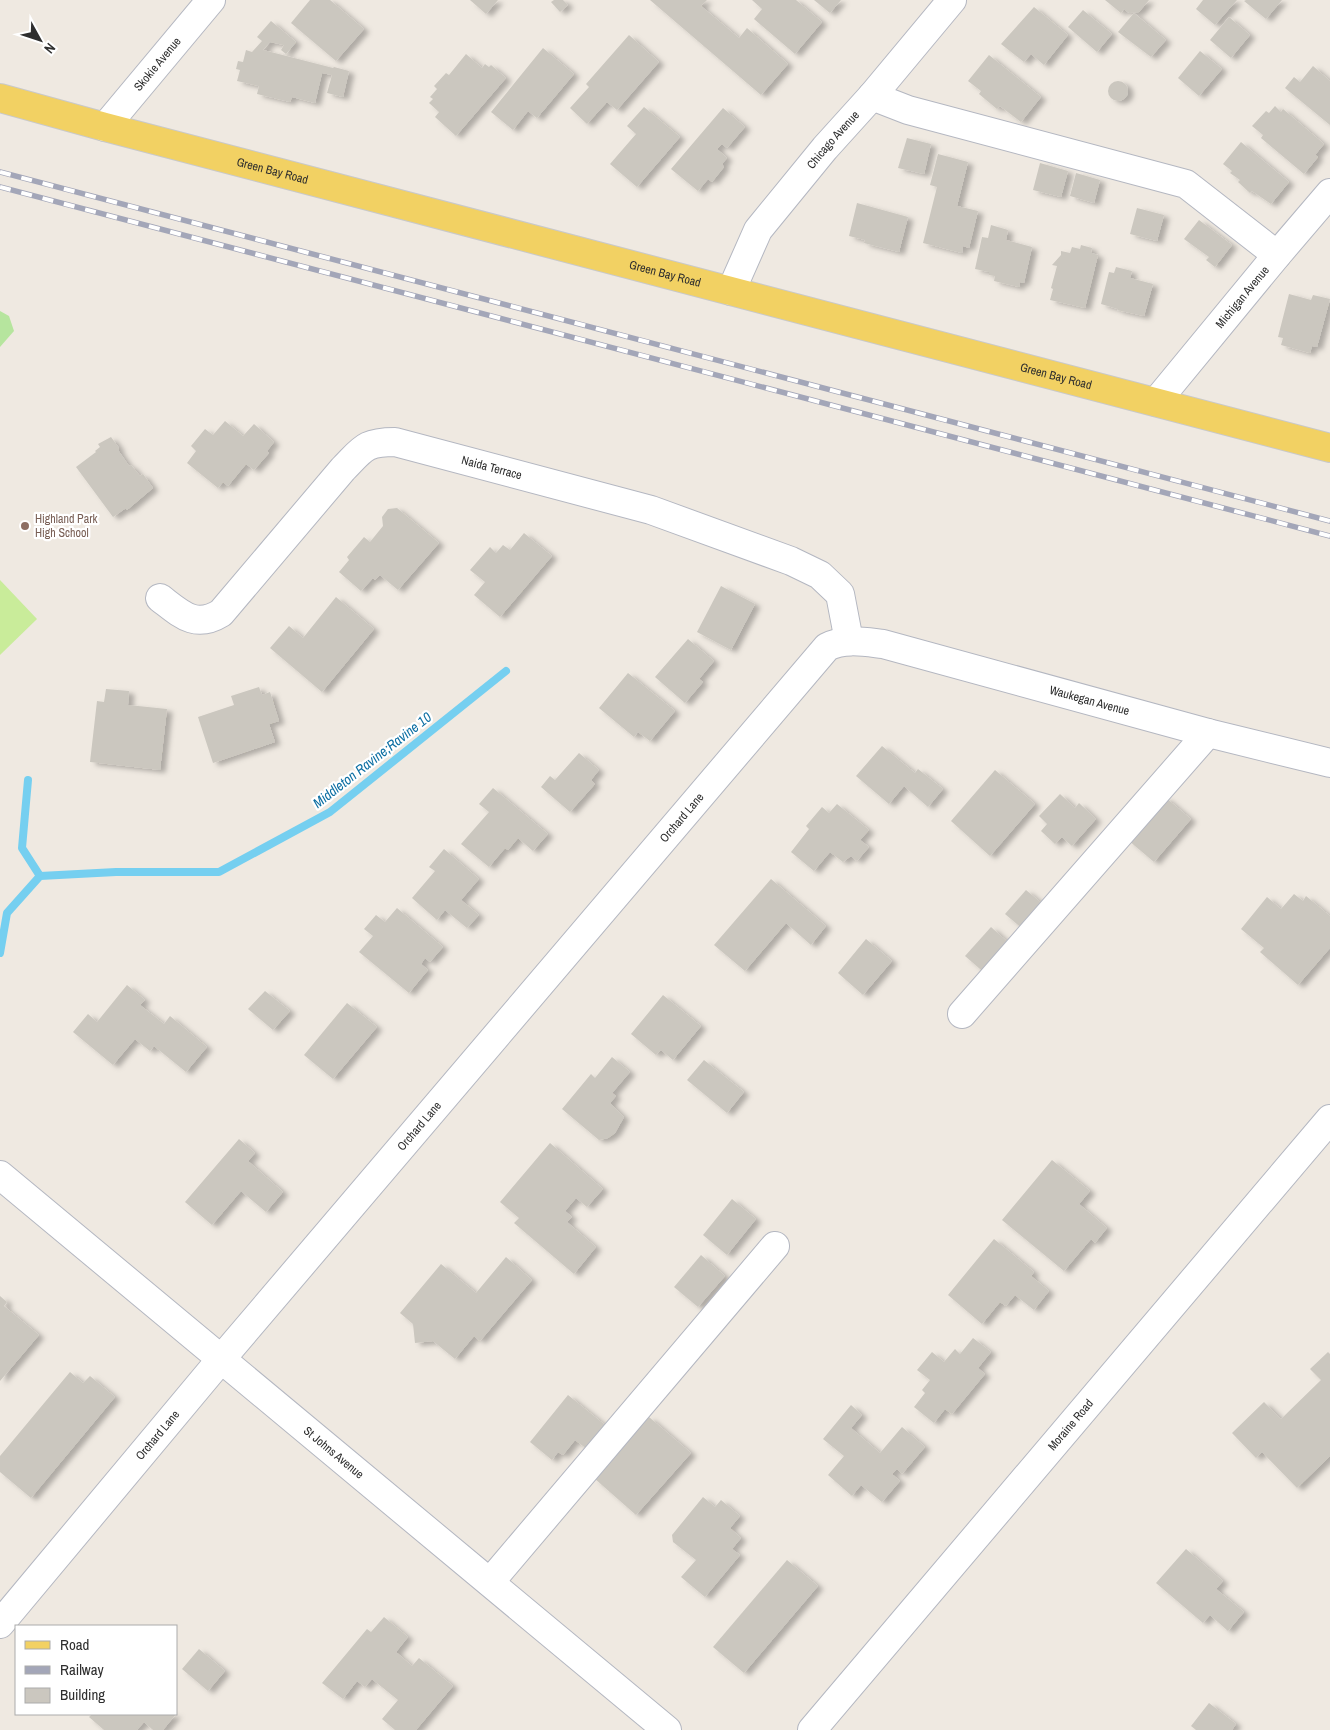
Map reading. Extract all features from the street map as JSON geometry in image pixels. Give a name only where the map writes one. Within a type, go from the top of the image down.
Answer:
[{"type":"main road","name":"Green Bay Road","points":[[0,98],[1330,448]]},
{"type":"street","name":"Skokie Avenue","points":[[105,127],[211,0]]},
{"type":"street","name":"Chicago Avenue","points":[[731,291],[758,230],[825,148],[872,96],[952,0]]},
{"type":"street","points":[[872,96],[908,110],[1186,184],[1277,254]]},
{"type":"street","name":"Michigan Avenue","points":[[1156,402],[1277,254],[1321,217],[1330,193]]},
{"type":"street","name":"Naida Terrace","points":[[160,598],[185,617],[201,621],[212,619],[221,613],[343,469],[364,448],[377,442],[395,442],[651,510],[791,561],[820,575],[840,594],[849,641]]},
{"type":"street","name":"Waukegan Avenue","points":[[849,641],[883,644],[1208,733],[1330,763]]},
{"type":"street","name":"Orchard Lane","points":[[0,1624],[222,1358],[827,648],[835,643],[849,641]]},
{"type":"street","points":[[962,1014],[1208,733]]},
{"type":"street","name":"Moraine Road","points":[[812,1730],[1330,1119]]},
{"type":"street","name":"St Johns Avenue","points":[[0,1175],[667,1730]]},
{"type":"street","points":[[490,1582],[775,1246]]},
{"type":"green space","points":[[0,311],[9,316],[14,331],[0,347]]},
{"type":"green space","points":[[0,580],[37,619],[0,655]]},
{"type":"building","points":[[310,0],[330,0],[364,29],[336,61],[291,23]]},
{"type":"building","points":[[470,0],[498,0],[486,14]]},
{"type":"building","points":[[563,0],[568,5],[560,12],[551,2]]},
{"type":"building","points":[[650,0],[707,0],[701,6],[739,38],[747,28],[788,64],[761,95]]},
{"type":"building","points":[[752,0],[796,0],[822,22],[795,54],[754,19],[762,9]]},
{"type":"building","points":[[814,0],[841,0],[830,13]]},
{"type":"building","points":[[1105,0],[1149,0],[1139,12],[1129,13],[1124,9],[1121,13]]},
{"type":"building","points":[[1203,0],[1237,0],[1215,25],[1196,9]]},
{"type":"building","points":[[1282,0],[1266,19],[1244,1]]},
{"type":"building","points":[[1034,7],[1068,35],[1044,65],[1031,54],[1024,62],[1001,44]]},
{"type":"building","points":[[1083,10],[1112,34],[1097,52],[1068,27]]},
{"type":"building","points":[[1134,13],[1166,40],[1151,57],[1118,32]]},
{"type":"building","points":[[1229,17],[1250,35],[1231,58],[1210,40]]},
{"type":"building","points":[[271,21],[296,42],[286,54],[281,50],[284,45],[270,42],[263,50],[349,71],[343,97],[327,93],[332,75],[322,73],[315,103],[292,97],[290,102],[257,94],[259,86],[237,81],[240,70],[236,69],[238,61],[243,62],[246,50],[252,52],[262,41],[257,37]]},
{"type":"building","points":[[629,35],[659,62],[617,110],[607,102],[587,124],[570,108],[589,87],[586,84]]},
{"type":"building","points":[[543,48],[574,74],[537,118],[528,111],[513,130],[491,112]]},
{"type":"building","points":[[1200,51],[1222,69],[1199,96],[1178,78]]},
{"type":"building","points":[[466,54],[482,68],[485,64],[489,67],[491,65],[506,78],[456,136],[435,117],[439,112],[429,103],[433,99],[430,97],[437,89],[434,86],[446,73],[449,75]]},
{"type":"building","points":[[989,55],[1041,97],[1021,122],[1000,106],[997,109],[979,94],[981,91],[968,81]]},
{"type":"building","points":[[1313,66],[1330,81],[1330,125],[1285,88],[1294,77],[1300,82]]},
{"type":"building","points":[[1114,81],[1122,81],[1128,87],[1128,95],[1122,101],[1114,101],[1108,95],[1108,87]]},
{"type":"building","points":[[1275,106],[1281,112],[1283,109],[1324,144],[1315,155],[1318,157],[1304,174],[1261,138],[1263,135],[1252,126],[1266,111],[1269,113]]},
{"type":"building","points":[[644,107],[680,137],[637,187],[610,164],[636,134],[627,126]]},
{"type":"building","points":[[723,108],[745,127],[727,148],[722,144],[717,149],[727,158],[722,164],[724,167],[712,182],[708,179],[698,191],[671,169]]},
{"type":"building","points":[[907,138],[931,144],[924,174],[898,168]]},
{"type":"building","points":[[1241,142],[1289,182],[1271,204],[1252,191],[1250,193],[1238,182],[1240,180],[1230,173],[1232,171],[1223,164]]},
{"type":"building","points":[[938,154],[968,162],[957,206],[978,211],[969,248],[963,246],[962,253],[923,243],[937,187],[930,185]]},
{"type":"building","points":[[1040,163],[1068,171],[1061,197],[1033,190]]},
{"type":"building","points":[[1076,173],[1100,180],[1094,203],[1070,196]]},
{"type":"building","points":[[857,203],[908,217],[899,252],[864,243],[865,240],[849,236]]},
{"type":"building","points":[[1137,208],[1164,215],[1157,241],[1130,234]]},
{"type":"building","points":[[1199,220],[1232,245],[1215,267],[1206,260],[1209,257],[1184,239]]},
{"type":"building","points":[[991,225],[1008,230],[1006,240],[1032,247],[1024,283],[1020,282],[1019,287],[994,281],[995,276],[989,275],[989,272],[975,269],[982,237],[988,238]]},
{"type":"building","points":[[1081,245],[1092,248],[1091,253],[1098,255],[1085,308],[1050,300],[1057,266],[1052,265],[1061,255],[1061,251],[1070,253],[1072,247],[1080,249]]},
{"type":"building","points":[[1116,267],[1132,271],[1130,278],[1153,284],[1144,316],[1101,304],[1109,272],[1114,273]]},
{"type":"building","points":[[1289,294],[1311,300],[1313,295],[1330,299],[1317,347],[1312,346],[1310,353],[1281,345],[1283,338],[1278,337]]},
{"type":"building","points":[[225,421],[243,436],[254,424],[274,442],[267,451],[269,453],[254,470],[246,464],[228,486],[223,482],[218,488],[187,463],[196,451],[191,446],[205,429],[213,435]]},
{"type":"building","points":[[111,437],[129,466],[131,465],[140,476],[143,474],[153,488],[127,510],[126,508],[113,517],[76,467],[96,452],[100,447],[98,444]]},
{"type":"building","points":[[397,508],[439,543],[398,590],[380,575],[375,580],[373,578],[361,591],[339,572],[349,560],[347,557],[364,537],[370,542],[383,526],[382,517],[388,509]]},
{"type":"building","points":[[524,533],[552,556],[500,617],[474,595],[485,582],[470,570],[490,547],[496,553],[503,545],[510,550]]},
{"type":"building","points":[[721,586],[755,604],[731,650],[697,632]]},
{"type":"building","points":[[336,597],[374,629],[322,692],[270,648],[289,626],[303,638]]},
{"type":"building","points":[[688,639],[714,661],[699,679],[703,682],[685,703],[655,677]]},
{"type":"building","points":[[628,673],[675,711],[650,741],[638,732],[634,737],[599,708]]},
{"type":"building","points":[[259,687],[262,695],[270,692],[279,721],[269,724],[275,742],[213,763],[198,717],[234,705],[231,696]]},
{"type":"building","points":[[106,689],[129,691],[128,705],[167,709],[160,770],[90,762],[97,701],[104,702]]},
{"type":"building","points":[[882,746],[915,773],[918,769],[943,789],[928,807],[904,786],[889,804],[856,776]]},
{"type":"building","points":[[579,753],[599,770],[591,780],[595,784],[570,812],[541,787],[550,776],[555,780]]},
{"type":"building","points":[[995,770],[1035,804],[990,856],[951,821]]},
{"type":"building","points":[[493,788],[548,834],[533,851],[518,838],[508,850],[505,848],[489,867],[461,844],[489,812],[479,804]]},
{"type":"building","points":[[1060,794],[1075,808],[1079,803],[1096,819],[1072,846],[1062,837],[1055,844],[1041,831],[1047,824],[1039,816]]},
{"type":"building","points":[[1165,797],[1191,819],[1154,862],[1128,840]]},
{"type":"building","points":[[837,804],[869,830],[860,840],[869,847],[857,861],[851,856],[843,862],[830,852],[814,871],[791,852],[809,829],[806,826],[822,807],[829,813]]},
{"type":"building","points":[[444,849],[479,879],[461,900],[479,915],[467,928],[445,910],[437,920],[412,898],[435,871],[429,867]]},
{"type":"building","points":[[771,879],[826,926],[811,945],[786,923],[745,971],[714,945]]},
{"type":"building","points":[[1026,890],[1045,906],[1024,930],[1005,914]]},
{"type":"building","points":[[1294,894],[1303,901],[1306,896],[1330,916],[1330,948],[1298,985],[1260,952],[1264,948],[1241,929],[1267,897],[1281,909]]},
{"type":"building","points":[[397,908],[443,947],[430,962],[425,958],[421,964],[428,970],[409,993],[359,952],[373,936],[364,929],[376,915],[385,922]]},
{"type":"building","points":[[991,927],[1012,946],[987,975],[965,956]]},
{"type":"building","points":[[866,939],[892,961],[863,995],[838,973]]},
{"type":"building","points":[[127,985],[145,1000],[140,1005],[164,1024],[170,1016],[207,1047],[186,1072],[154,1046],[150,1051],[135,1039],[113,1065],[73,1032],[88,1014],[97,1022]]},
{"type":"building","points":[[265,991],[290,1011],[273,1030],[248,1009]]},
{"type":"building","points":[[663,995],[701,1026],[673,1060],[661,1050],[656,1055],[631,1034]]},
{"type":"building","points":[[347,1003],[377,1027],[333,1079],[304,1055]]},
{"type":"building","points":[[612,1057],[630,1072],[612,1093],[616,1096],[610,1103],[624,1117],[615,1133],[608,1138],[599,1140],[562,1109],[591,1074],[595,1078]]},
{"type":"building","points":[[704,1060],[744,1092],[727,1113],[687,1080]]},
{"type":"building","points":[[239,1139],[255,1153],[248,1161],[283,1192],[266,1212],[241,1191],[212,1225],[185,1202]]},
{"type":"building","points":[[550,1143],[603,1189],[587,1207],[576,1198],[565,1211],[572,1217],[567,1222],[596,1247],[574,1274],[514,1223],[519,1218],[500,1202]]},
{"type":"building","points":[[1052,1160],[1090,1191],[1079,1204],[1107,1228],[1095,1243],[1091,1239],[1064,1271],[1002,1220]]},
{"type":"building","points":[[732,1199],[756,1219],[727,1255],[703,1235]]},
{"type":"building","points":[[994,1239],[1034,1272],[1031,1276],[1049,1291],[1034,1310],[1015,1295],[1006,1306],[1000,1302],[982,1324],[948,1295]]},
{"type":"building","points":[[701,1255],[725,1276],[698,1307],[674,1287]]},
{"type":"building","points":[[506,1257],[532,1280],[480,1341],[474,1336],[455,1359],[433,1341],[415,1343],[413,1324],[400,1313],[441,1264],[476,1293]]},
{"type":"building","points":[[0,1296],[7,1302],[4,1306],[39,1335],[0,1381]]},
{"type":"building","points":[[973,1338],[991,1352],[978,1368],[985,1374],[952,1414],[945,1409],[934,1423],[914,1407],[925,1393],[922,1390],[930,1380],[917,1370],[932,1352],[944,1362],[955,1349],[960,1354]]},
{"type":"building","points":[[1328,1352],[1330,1354],[1330,1456],[1297,1488],[1262,1452],[1256,1458],[1232,1433],[1264,1402],[1281,1419],[1321,1380],[1310,1369]]},
{"type":"building","points":[[70,1372],[83,1383],[90,1376],[115,1397],[31,1498],[0,1472],[0,1456]]},
{"type":"building","points":[[568,1395],[605,1425],[587,1449],[575,1440],[563,1455],[558,1452],[552,1460],[530,1442]]},
{"type":"building","points":[[851,1405],[862,1415],[851,1428],[880,1453],[902,1427],[925,1447],[902,1474],[897,1469],[892,1474],[900,1481],[882,1502],[861,1485],[852,1496],[828,1475],[844,1456],[823,1439]]},
{"type":"building","points":[[649,1417],[691,1453],[636,1515],[594,1478]]},
{"type":"building","points":[[703,1497],[715,1507],[721,1500],[740,1516],[730,1528],[741,1538],[732,1549],[740,1555],[705,1597],[681,1577],[696,1560],[673,1542],[672,1535]]},
{"type":"building","points":[[1186,1549],[1223,1581],[1216,1589],[1244,1612],[1228,1631],[1210,1615],[1203,1623],[1156,1583]]},
{"type":"building","points":[[787,1560],[818,1586],[744,1673],[713,1647]]},
{"type":"building","points":[[384,1617],[408,1637],[396,1652],[412,1666],[419,1658],[453,1686],[416,1730],[395,1730],[382,1719],[398,1700],[372,1679],[365,1687],[357,1681],[343,1699],[322,1683],[367,1629],[371,1632]]},
{"type":"building","points":[[199,1649],[225,1671],[208,1691],[182,1669]]},
{"type":"building","points":[[1209,1703],[1236,1724],[1232,1730],[1196,1730],[1191,1726]]},
{"type":"building","points":[[91,1715],[175,1715],[163,1730],[153,1730],[144,1722],[137,1730],[104,1730],[89,1717]]},
{"type":"waterway","name":"Middleton Ravine;Ravine 10","points":[[0,953],[7,913],[40,876],[116,872],[219,872],[330,812],[506,671]]},
{"type":"waterway","name":"Middleton Ravine;Ravine 10","points":[[28,780],[22,848],[40,876]]},
{"type":"railway","points":[[0,172],[1330,521]]},
{"type":"railway","points":[[0,187],[1330,536]]},
{"type":"place","name":"Highland Park High School","points":[[25,526]]}]
